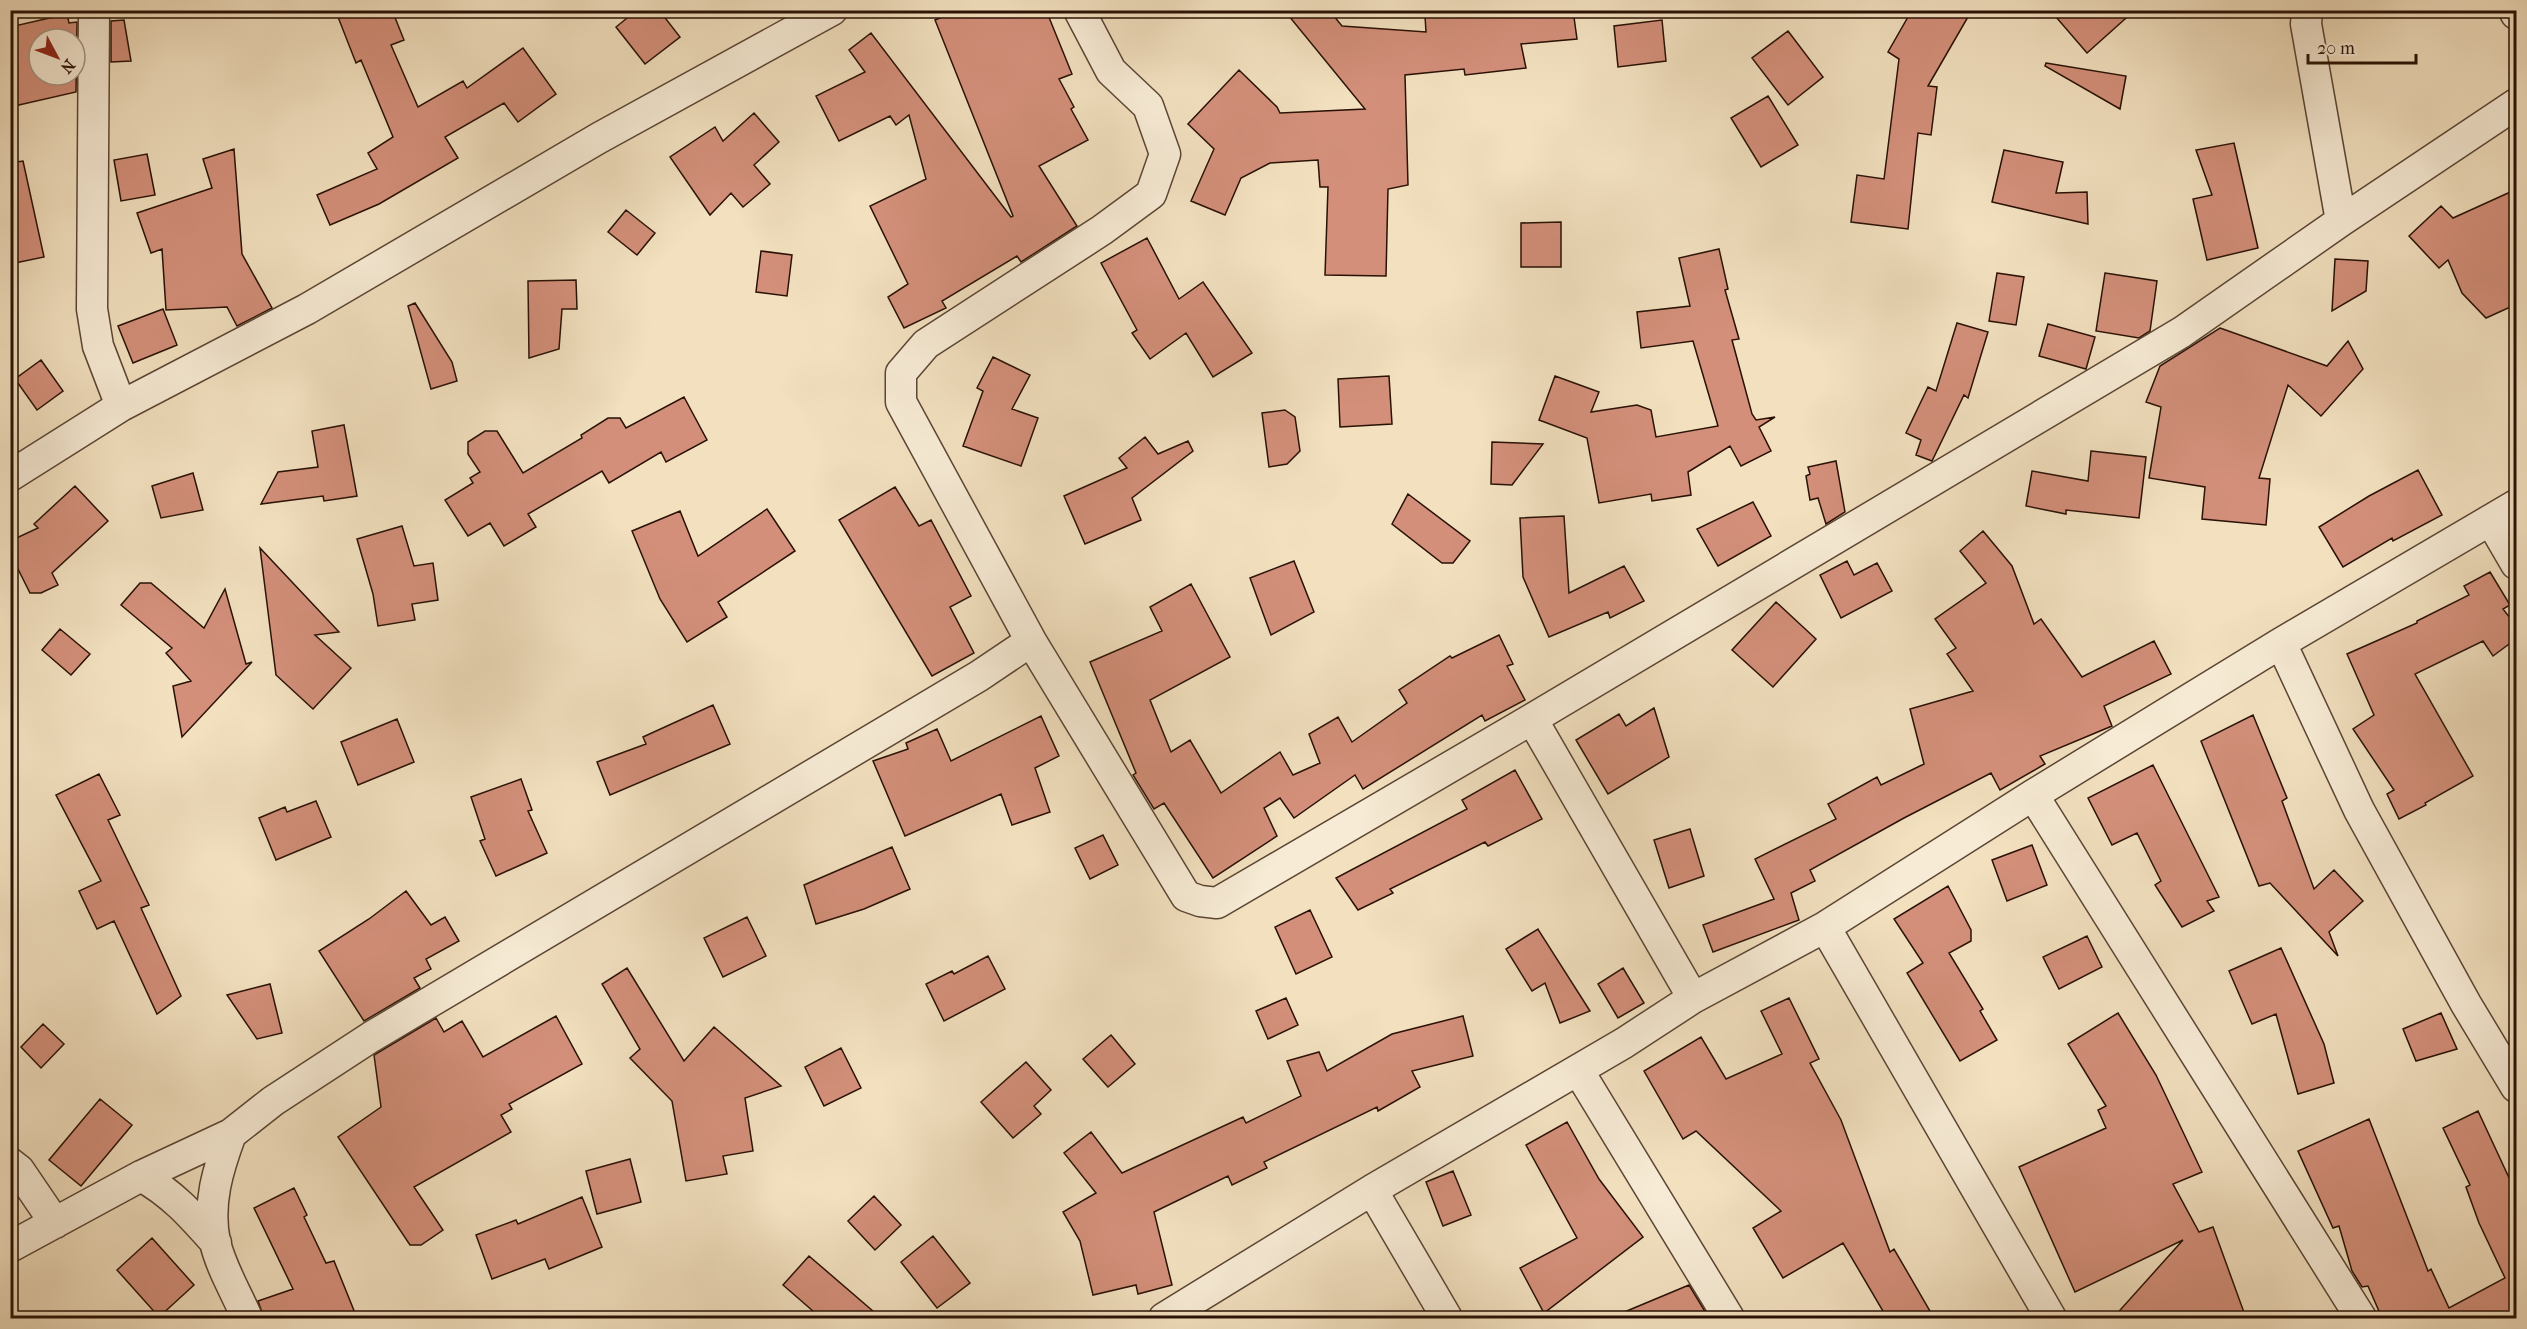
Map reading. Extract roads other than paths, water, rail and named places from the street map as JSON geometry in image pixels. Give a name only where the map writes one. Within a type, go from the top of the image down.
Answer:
[{"type":"street","points":[[94,10],[92,309],[98,346],[120,406]]},
{"type":"street","points":[[10,476],[120,406],[307,309],[599,138],[832,10]]},
{"type":"street","points":[[1078,10],[1111,71],[1148,106],[1165,154],[1151,194],[1102,231],[926,344],[901,373],[901,402],[1031,641],[1186,896],[1200,902],[1217,903],[2182,332],[2341,221],[2517,104]]},
{"type":"street","points":[[2307,10],[2306,24],[2341,221]]},
{"type":"street","points":[[1164,1318],[1372,1190],[1578,1070],[1694,998],[1825,927],[2033,795],[2281,643],[2517,506]]},
{"type":"street","points":[[2491,521],[2517,564]]},
{"type":"street","points":[[10,1247],[141,1176],[231,1134],[273,1101],[371,1037],[979,676],[1031,641]]},
{"type":"street","points":[[2281,643],[2360,810],[2466,1005],[2517,1087]]},
{"type":"street","points":[[1532,718],[1694,998]]},
{"type":"street","points":[[2033,795],[2361,1318]]},
{"type":"street","points":[[1825,927],[2051,1318]]},
{"type":"street","points":[[1578,1070],[1729,1318]]},
{"type":"street","points":[[231,1134],[217,1171],[211,1212],[216,1243],[247,1318]]},
{"type":"street","points":[[10,1163],[19,1170],[55,1223]]},
{"type":"street","points":[[141,1176],[165,1190],[216,1243]]},
{"type":"street","points":[[1372,1190],[1447,1318]]}]
